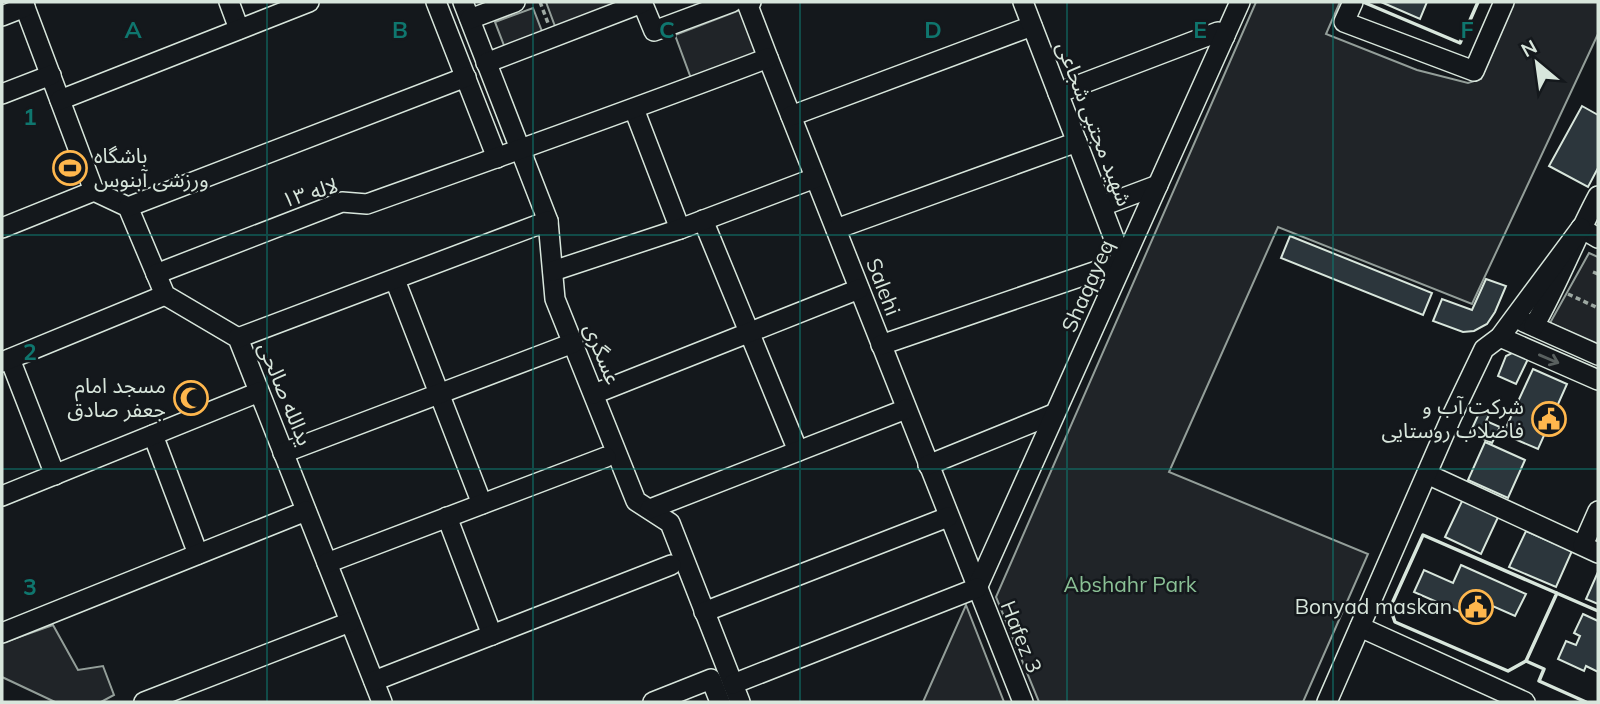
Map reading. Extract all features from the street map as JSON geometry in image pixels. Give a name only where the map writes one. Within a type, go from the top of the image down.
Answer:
[{"type":"street","points":[[229,2],[239,29]]},
{"type":"street","points":[[60,100],[309,2]]},
{"type":"street","points":[[436,2],[497,158]]},
{"type":"street","points":[[467,10],[515,2]]},
{"type":"street","points":[[486,63],[642,2],[654,31],[743,2]]},
{"type":"street","name":"Salehi","points":[[743,2],[836,229],[976,588]]},
{"type":"street","name":"شهید مجتبی شجاعی","points":[[1023,2],[1123,262]]},
{"type":"street","name":"Shaqayeq","points":[[976,588],[1240,2]]},
{"type":"street","points":[[1353,2],[1345,22],[1474,71],[1504,2]]},
{"type":"street","points":[[2,16],[24,5],[94,191],[128,207],[165,295],[6,360],[55,475]]},
{"type":"street","name":"عسگری","points":[[467,10],[548,221],[555,299],[636,501],[670,523],[740,702]]},
{"type":"street","points":[[791,116],[1032,26]]},
{"type":"street","points":[[1058,93],[1219,32],[1225,36]]},
{"type":"street","points":[[454,48],[477,39]]},
{"type":"street","name":"لاله ۱۳","points":[[156,274],[342,202],[368,204],[768,58]]},
{"type":"street","points":[[2,94],[51,75]]},
{"type":"street","points":[[128,207],[466,77]]},
{"type":"street","points":[[634,109],[680,229]]},
{"type":"street","points":[[836,229],[1077,142]]},
{"type":"street","points":[[553,271],[680,229],[815,178]]},
{"type":"street","points":[[1102,206],[1158,186]]},
{"type":"street","points":[[2,228],[94,191]]},
{"type":"street","points":[[1534,326],[1598,196]]},
{"type":"street","points":[[703,220],[797,451]]},
{"type":"street","points":[[238,338],[548,221]]},
{"type":"street","points":[[1581,228],[1598,238]]},
{"type":"street","points":[[1327,702],[1484,349],[1500,337],[1581,228]]},
{"type":"street","points":[[881,345],[1123,262]]},
{"type":"street","points":[[395,280],[482,504]]},
{"type":"street","points":[[594,394],[859,289]]},
{"type":"street","name":"یدالله صالحی","points":[[165,295],[238,338],[382,702]]},
{"type":"street","points":[[1514,317],[1598,355]]},
{"type":"street","points":[[1500,337],[1598,380]]},
{"type":"street","points":[[283,453],[573,343]]},
{"type":"street","points":[[2,496],[259,392]]},
{"type":"street","points":[[650,509],[906,409]]},
{"type":"street","points":[[928,465],[1051,415]]},
{"type":"street","points":[[153,435],[198,554]]},
{"type":"street","points":[[327,563],[607,457]]},
{"type":"street","points":[[1427,474],[1590,549],[1598,511]]},
{"type":"street","points":[[2,633],[306,511]]},
{"type":"street","points":[[447,517],[492,635]]},
{"type":"street","points":[[704,612],[948,517]]},
{"type":"street","points":[[374,681],[671,565]]},
{"type":"street","points":[[733,684],[976,588]]},
{"type":"street","name":"Hafez 3","points":[[976,588],[1023,702]]},
{"type":"street","points":[[144,702],[350,622]]},
{"type":"street","points":[[1360,627],[1525,702]]},
{"type":"street","points":[[653,702],[711,680],[720,702]]},
{"type":"path","points":[[1555,288],[1598,308]]},
{"type":"green space","points":[[546,2],[629,2],[556,29]]},
{"type":"green space","name":"Abshahr Park","points":[[1256,2],[1340,2],[1326,34],[1417,70],[1468,83],[1481,79],[1514,2],[1598,2],[1598,34],[1472,304],[1278,227],[1169,472],[1368,554],[1303,702],[1039,702],[996,597]]},
{"type":"green space","points":[[533,8],[543,34],[505,48],[495,22]]},
{"type":"green space","points":[[745,8],[762,54],[692,81],[675,35]]},
{"type":"green space","points":[[1589,253],[1598,257],[1598,345],[1550,323]]},
{"type":"green space","points":[[966,605],[1004,702],[923,702]]},
{"type":"green space","points":[[53,625],[78,670],[103,666],[114,695],[101,702],[55,702],[2,677],[2,643]]},
{"type":"building","points":[[1381,2],[1427,2],[1420,19]]},
{"type":"building","points":[[1582,106],[1598,115],[1598,168],[1588,187],[1549,166]]},
{"type":"building","points":[[1290,236],[1432,293],[1423,315],[1281,258]]},
{"type":"building","points":[[1486,279],[1506,286],[1487,324],[1474,331],[1463,332],[1433,321],[1442,299],[1472,310]]},
{"type":"building","points":[[1514,352],[1528,359],[1516,384],[1498,376],[1506,356]]},
{"type":"building","points":[[1533,369],[1567,384],[1538,449],[1503,434]]},
{"type":"building","points":[[1480,411],[1489,415],[1486,421],[1500,427],[1492,443],[1470,433]]},
{"type":"building","points":[[1485,442],[1525,460],[1508,498],[1468,480]]},
{"type":"building","points":[[1464,497],[1500,513],[1481,554],[1445,537]]},
{"type":"building","points":[[1526,531],[1572,551],[1556,587],[1509,567]]},
{"type":"building","points":[[1461,565],[1526,594],[1515,616],[1470,596],[1462,613],[1414,592],[1424,570],[1453,583]]},
{"type":"building","points":[[1598,572],[1598,604],[1586,599]]},
{"type":"building","points":[[1583,614],[1598,621],[1598,672],[1586,666],[1584,671],[1558,659],[1566,641],[1576,645],[1580,636],[1574,633]]},
{"type":"wall","points":[[1363,2],[1460,43],[1478,2]]},
{"type":"wall","points":[[1557,593],[1526,661],[1508,671],[1395,622],[1390,608],[1423,535],[1598,611]]},
{"type":"wall","points":[[1526,661],[1544,669],[1539,681],[1586,702]]},
{"type":"place","name":"باشگاه ورزشی آبنوس","points":[[70,168]]},
{"type":"place","name":"مسجد امام جعفر صادق","points":[[191,398]]},
{"type":"place","name":"شرکت آب و فاضلاب روستایی","points":[[1549,419]]},
{"type":"place","name":"Bonyad maskan","points":[[1476,607]]}]
